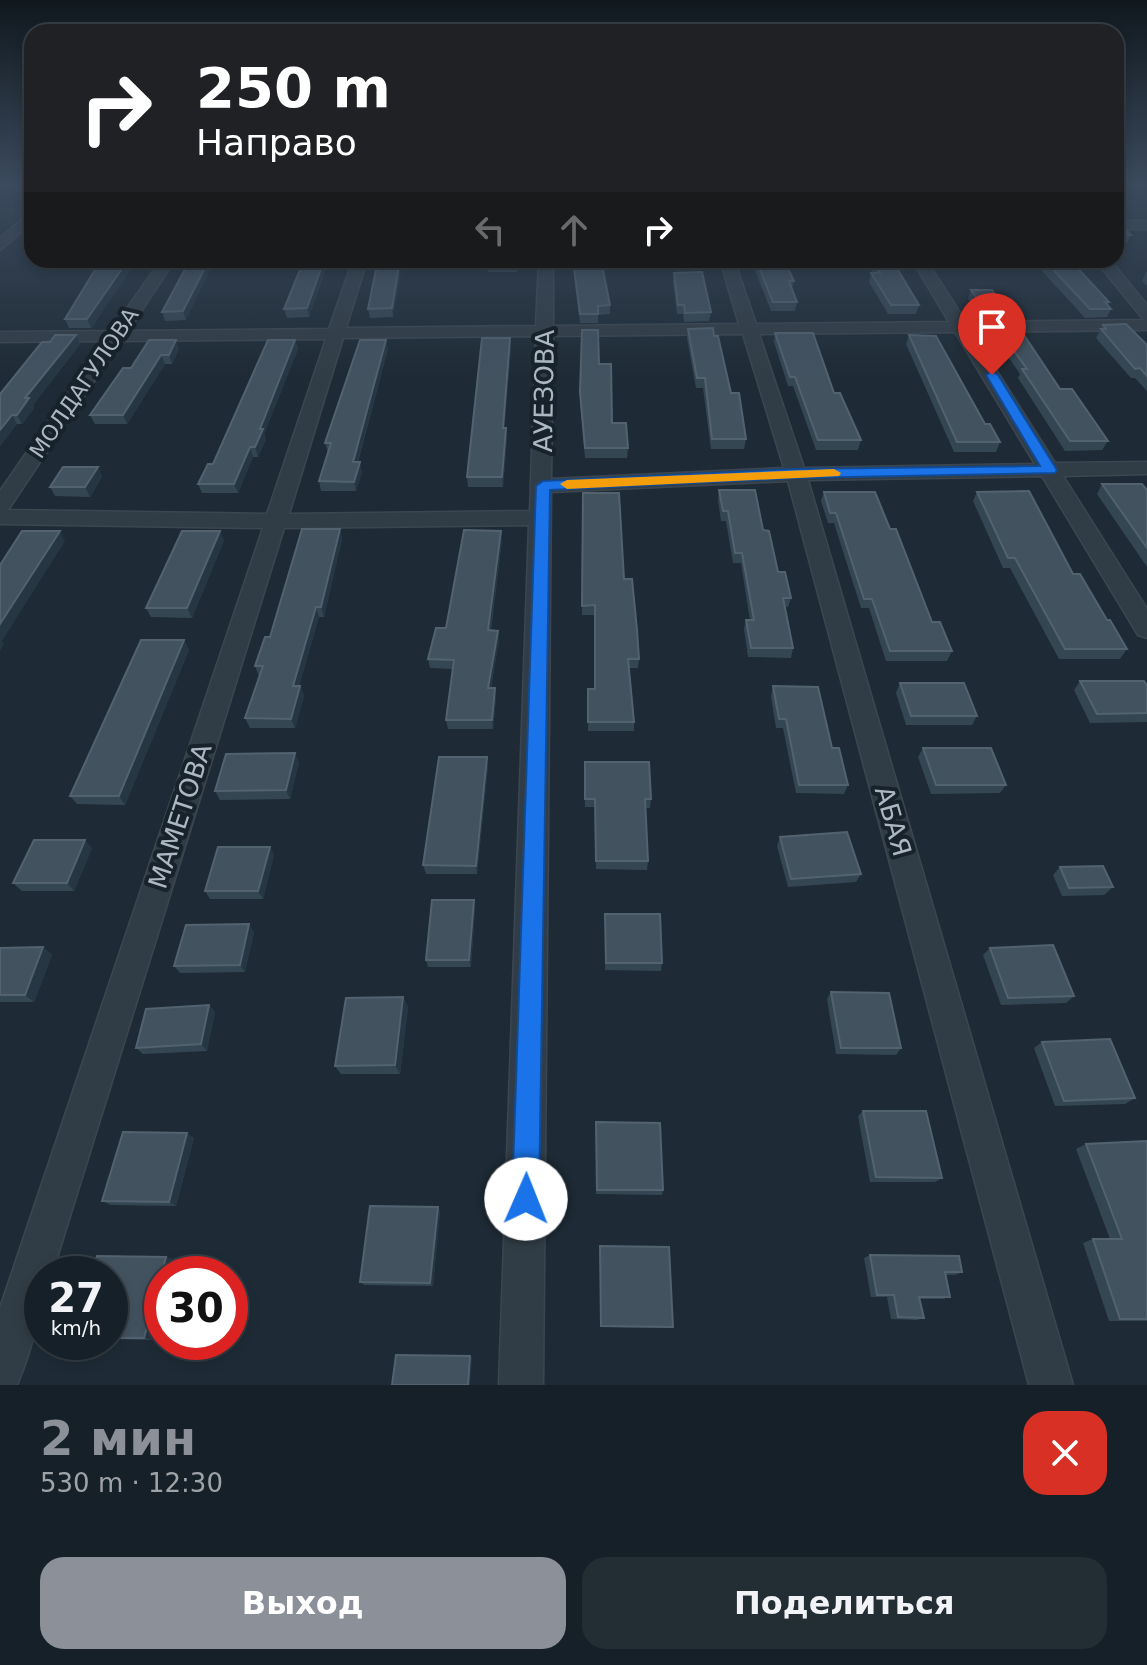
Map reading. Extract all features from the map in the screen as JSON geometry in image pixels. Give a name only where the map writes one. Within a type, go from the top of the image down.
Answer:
[{"type":"street","name":"МОЛДАГУЛОВА","points":[[0,506],[162,268]]},
{"type":"street","name":"МАМЕТОВА","points":[[0,1373],[358,268]]},
{"type":"street","name":"АУЕЗОВА","points":[[521,1385],[546,268]]},
{"type":"street","name":"АБАЯ","points":[[730,268],[796,474],[1051,1385]]},
{"type":"street","points":[[924,268],[1147,629]]},
{"type":"street","points":[[1108,268],[1147,316]]},
{"type":"street","points":[[0,337],[1147,325]]},
{"type":"street","points":[[543,486],[796,474],[1147,468]]},
{"type":"street","points":[[0,517],[275,521],[542,518]]},
{"type":"building","points":[[96,268],[122,268],[87,319],[65,319]]},
{"type":"building","points":[[186,268],[205,268],[183,311],[162,312]]},
{"type":"building","points":[[301,268],[321,268],[307,308],[284,309]]},
{"type":"building","points":[[376,268],[399,268],[392,308],[368,309]]},
{"type":"building","points":[[574,268],[603,268],[610,305],[598,306],[598,314],[580,314]]},
{"type":"building","points":[[759,268],[788,268],[794,281],[789,281],[797,302],[773,302]]},
{"type":"building","points":[[877,268],[897,268],[919,305],[891,305],[871,273],[880,273]]},
{"type":"building","points":[[1052,268],[1077,268],[1109,302],[1105,302],[1111,309],[1090,309]]},
{"type":"building","points":[[702,272],[711,312],[685,313],[684,305],[678,305],[674,273]]},
{"type":"building","points":[[971,290],[992,290],[1006,310],[985,310]]},
{"type":"building","points":[[1126,324],[1147,345],[1147,376],[1140,368],[1135,369],[1101,329],[1106,329],[1103,325]]},
{"type":"building","points":[[996,326],[1018,326],[1060,389],[1072,389],[1108,441],[1070,441],[1022,369],[1027,369]]},
{"type":"building","points":[[713,328],[714,336],[718,336],[731,393],[739,393],[746,439],[712,439],[705,378],[697,378],[688,329]]},
{"type":"building","points":[[582,330],[598,330],[599,364],[611,364],[612,423],[626,423],[628,448],[585,448],[580,392]]},
{"type":"building","points":[[775,333],[813,333],[834,393],[840,393],[861,440],[818,440],[795,377],[790,377]]},
{"type":"building","points":[[55,335],[76,335],[25,398],[29,398],[17,415],[12,415],[0,430],[0,394],[42,342],[50,342]]},
{"type":"building","points":[[909,335],[936,336],[985,424],[990,424],[1000,442],[957,442]]},
{"type":"building","points":[[482,338],[510,338],[502,477],[467,477]]},
{"type":"building","points":[[149,340],[176,340],[169,355],[161,355],[123,415],[90,415],[123,368],[131,368]]},
{"type":"building","points":[[268,340],[295,340],[255,447],[250,447],[234,484],[198,484],[208,464],[213,464]]},
{"type":"building","points":[[360,340],[386,340],[353,462],[360,462],[354,482],[319,481],[331,443],[325,443]]},
{"type":"building","points":[[63,467],[98,467],[85,487],[50,487]]},
{"type":"building","points":[[1102,484],[1142,484],[1147,490],[1147,548]]},
{"type":"building","points":[[719,490],[755,490],[763,530],[769,531],[778,572],[785,572],[791,598],[783,598],[793,648],[751,648],[746,620],[754,620],[742,553],[735,553],[728,511],[723,511]]},
{"type":"building","points":[[1029,491],[1073,574],[1080,574],[1127,649],[1065,649],[1015,558],[1008,558],[977,492]]},
{"type":"building","points":[[824,492],[875,492],[890,529],[896,529],[932,622],[940,622],[952,651],[890,651],[872,599],[864,599],[836,513],[830,513]]},
{"type":"building","points":[[583,493],[619,493],[624,579],[632,579],[639,659],[628,659],[634,722],[588,722],[588,689],[595,689],[595,605],[582,606]]},
{"type":"building","points":[[302,529],[340,529],[321,607],[316,607],[293,686],[300,686],[291,719],[245,718],[263,666],[255,666],[265,637],[270,637]]},
{"type":"building","points":[[464,530],[501,531],[488,630],[498,631],[488,688],[495,688],[492,720],[446,720],[454,660],[428,659],[436,628],[446,628]]},
{"type":"building","points":[[22,531],[60,531],[0,624],[0,565]]},
{"type":"building","points":[[182,531],[220,531],[187,608],[146,608]]},
{"type":"building","points":[[141,640],[184,640],[119,796],[70,796]]},
{"type":"building","points":[[1080,681],[1144,681],[1147,686],[1147,713],[1097,714]]},
{"type":"building","points":[[900,683],[964,683],[977,716],[911,716]]},
{"type":"building","points":[[773,686],[818,687],[832,748],[839,748],[848,785],[799,785],[786,719],[779,719]]},
{"type":"building","points":[[923,748],[991,748],[1006,785],[936,785]]},
{"type":"building","points":[[295,753],[286,790],[215,791],[226,754]]},
{"type":"building","points":[[439,757],[487,757],[476,866],[423,865]]},
{"type":"building","points":[[585,762],[649,762],[651,799],[645,799],[648,861],[596,861],[595,799],[585,799]]},
{"type":"building","points":[[847,832],[861,874],[791,879],[780,837]]},
{"type":"building","points":[[34,840],[85,840],[67,883],[13,883]]},
{"type":"building","points":[[218,847],[270,847],[258,891],[205,891]]},
{"type":"building","points":[[1103,866],[1113,887],[1069,888],[1060,867]]},
{"type":"building","points":[[432,900],[474,900],[469,960],[426,960]]},
{"type":"building","points":[[605,914],[660,914],[662,963],[606,963]]},
{"type":"building","points":[[249,924],[240,965],[174,966],[186,925]]},
{"type":"building","points":[[1053,945],[1074,996],[1008,998],[990,948]]},
{"type":"building","points":[[43,947],[25,995],[0,995],[0,948]]},
{"type":"building","points":[[831,992],[889,993],[901,1048],[841,1048]]},
{"type":"building","points":[[403,997],[395,1065],[335,1066],[346,998]]},
{"type":"building","points":[[209,1005],[201,1044],[136,1048],[146,1009]]},
{"type":"building","points":[[1110,1039],[1135,1098],[1064,1101],[1042,1042]]},
{"type":"building","points":[[863,1111],[926,1111],[942,1178],[876,1177]]},
{"type":"building","points":[[596,1122],[660,1123],[663,1190],[597,1190]]},
{"type":"building","points":[[123,1132],[187,1133],[169,1202],[102,1201]]},
{"type":"building","points":[[1147,1141],[1147,1319],[1120,1319],[1093,1239],[1122,1239],[1086,1144]]},
{"type":"building","points":[[370,1206],[438,1207],[430,1283],[360,1282]]},
{"type":"building","points":[[600,1246],[669,1247],[673,1327],[601,1326]]},
{"type":"building","points":[[870,1255],[959,1256],[962,1272],[945,1272],[950,1297],[919,1297],[924,1318],[898,1317],[894,1295],[877,1295]]},
{"type":"building","points":[[128,1256],[144,1257],[144,1338],[128,1338]]},
{"type":"building","points":[[396,1355],[470,1356],[468,1385],[392,1385]]},
{"type":"slow traffic","points":[[567,484],[834,473]]},
{"type":"route","points":[[526,1199],[543,486],[796,474],[1050,470],[992,375]]}]
